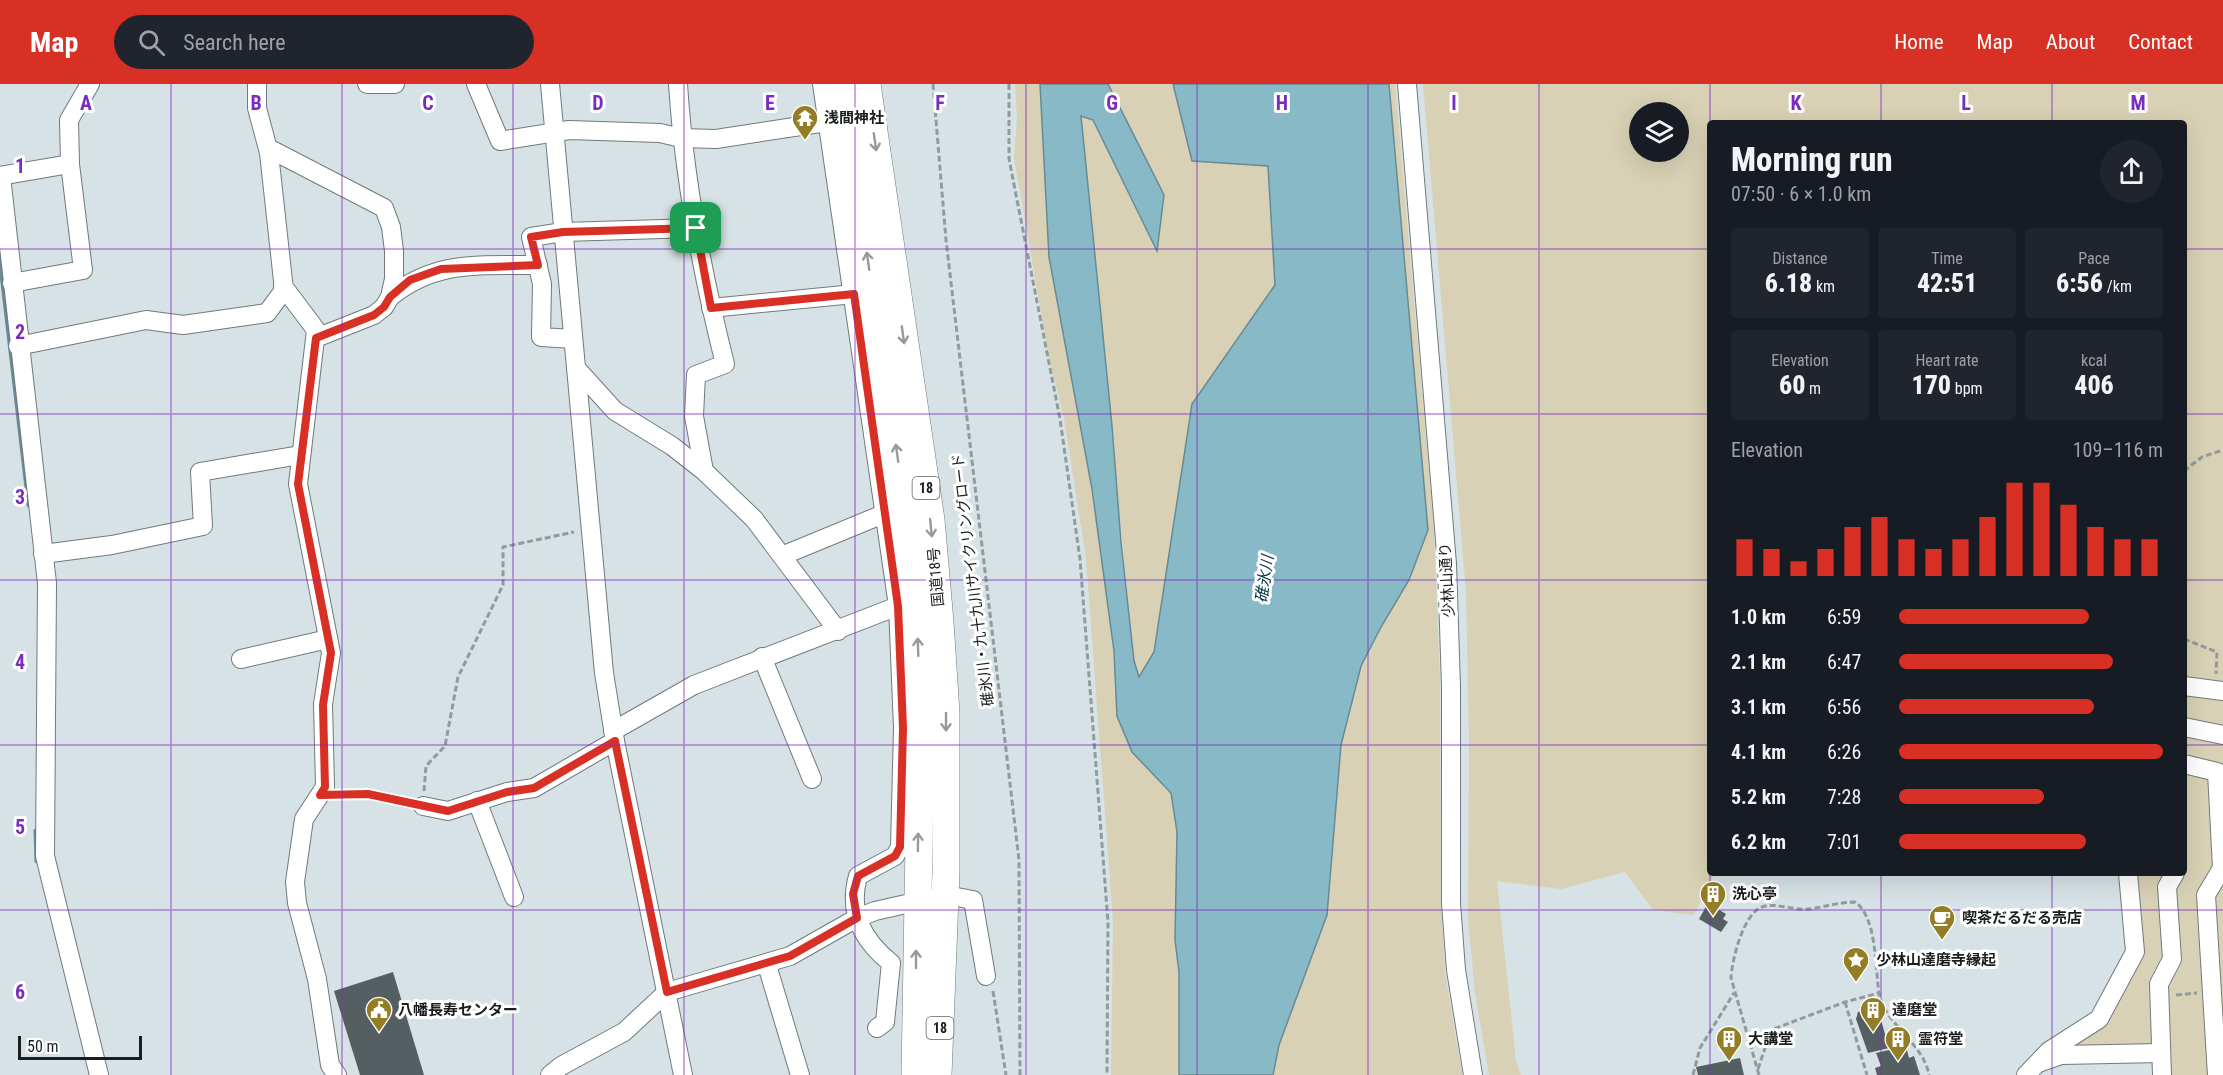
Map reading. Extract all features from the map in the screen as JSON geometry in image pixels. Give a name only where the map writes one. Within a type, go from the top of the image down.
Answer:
[{"type":"highway","name":"国道18号","points":[[844,84],[908,525],[913,583],[921,726],[916,901],[915,1075]]},
{"type":"highway","name":"国道18号","points":[[867,84],[931,520],[946,713],[946,896],[938,1075]]},
{"type":"street","points":[[12,283],[83,270],[70,164],[69,120],[90,84]]},
{"type":"street","points":[[18,346],[146,320],[183,325],[267,313],[284,290],[268,148],[257,108],[256,84]]},
{"type":"street","points":[[367,84],[395,84]]},
{"type":"street","points":[[476,84],[500,141],[569,130],[660,133],[681,138],[716,139],[827,122]]},
{"type":"street","points":[[550,84],[590,529],[614,736],[683,1075]]},
{"type":"street","points":[[678,84],[681,138],[696,228],[711,308],[725,364],[696,375],[694,416],[704,471]]},
{"type":"street","points":[[822,84],[898,606],[903,728],[900,847],[895,856],[858,876],[853,894],[857,918],[873,948],[891,963],[885,1022],[877,1028]]},
{"type":"street","name":"少林山通り","points":[[1407,84],[1447,564],[1451,687],[1451,903],[1456,970],[1473,1075]]},
{"type":"street","points":[[268,148],[384,208],[391,227],[394,279],[390,297],[384,307],[374,315],[316,338]]},
{"type":"street","points":[[70,164],[0,176],[47,582],[45,856],[99,1075]]},
{"type":"street","points":[[573,339],[541,337],[543,302],[538,265],[531,237],[563,232],[696,228]]},
{"type":"street","points":[[390,297],[410,280],[441,269],[538,265]]},
{"type":"street","points":[[283,286],[316,330],[298,484],[331,653],[323,705],[325,787],[303,819],[296,894],[317,980],[330,1065],[337,1075]]},
{"type":"street","points":[[711,308],[854,294]]},
{"type":"street","points":[[576,368],[615,411],[672,446],[704,471],[754,519],[784,555],[838,631]]},
{"type":"street","points":[[43,554],[112,545],[203,526],[200,472],[300,455]]},
{"type":"street","points":[[784,555],[886,513]]},
{"type":"street","points":[[423,806],[448,811],[507,792],[534,788],[694,686],[762,657],[838,631],[898,606]]},
{"type":"street","points":[[241,659],[328,639]]},
{"type":"street","points":[[762,657],[812,779]]},
{"type":"street","points":[[2187,686],[2219,689]]},
{"type":"street","points":[[2187,728],[2223,735]]},
{"type":"street","points":[[2187,765],[2217,772],[2222,868],[2206,895],[2217,1075]]},
{"type":"street","points":[[477,801],[514,897]]},
{"type":"street","points":[[2028,1072],[2062,1041],[2099,1019],[2135,952],[2128,876]]},
{"type":"street","points":[[2162,1075],[2159,984],[2172,959],[2167,887],[2173,876]]},
{"type":"street","points":[[550,1075],[561,1066],[624,1032],[667,992],[767,965],[790,956],[857,918],[916,901],[946,896],[973,900],[986,976]]},
{"type":"street","points":[[767,965],[800,1075]]},
{"type":"street","points":[[2028,1072],[2051,1057],[2061,1055],[2161,1053]]},
{"type":"path","name":"碓氷川・九十九川サイクリングロード","points":[[933,84],[947,251],[1018,860],[1020,1075]]},
{"type":"path","points":[[1009,84],[1009,159],[1060,419],[1080,559],[1108,922],[1107,1075]]},
{"type":"path","points":[[2187,469],[2202,457],[2223,450]]},
{"type":"path","points":[[320,795],[368,794],[423,806],[426,766],[446,746],[458,677],[503,585],[503,547],[590,529]]},
{"type":"path","points":[[2187,640],[2217,652],[2219,689]]},
{"type":"path","points":[[1758,1073],[1734,993],[1731,963],[1753,913],[1762,907],[1809,909],[1855,902],[1864,908],[1871,927],[1882,1005],[1926,1059],[1929,1075]]},
{"type":"path","points":[[986,976],[993,987],[1006,1075]]},
{"type":"path","points":[[1694,1075],[1700,1048],[1734,993]]},
{"type":"path","points":[[1758,1073],[1772,1030],[1845,1002],[1880,993]]},
{"type":"path","points":[[1845,1002],[1867,1075]]},
{"type":"shaded area","points":[[1015,84],[1040,84],[1049,257],[1092,489],[1114,651],[1117,716],[1132,752],[1171,793],[1177,832],[1175,940],[1179,972],[1179,1075],[1111,1075],[1113,922],[1086,558],[1064,418],[1049,358],[1014,158],[1017,119]]},
{"type":"shaded area","points":[[1108,84],[1173,84],[1192,161],[1268,166],[1270,175],[1275,285],[1192,404],[1154,652],[1139,677],[1134,661],[1081,116],[1093,119],[1157,250],[1164,195]]},
{"type":"shaded area","points":[[1389,84],[1395,84],[1434,529],[1440,682],[1441,903],[1445,972],[1462,1075],[1273,1075],[1279,1045],[1327,915],[1341,745],[1361,666],[1409,580],[1428,530]]},
{"type":"shaded area","points":[[1423,84],[2223,84],[2223,1075],[2168,1075],[2167,1046],[2060,1049],[2102,1022],[2141,953],[2132,876],[2187,876],[2187,120],[1707,120],[1707,876],[1714,876],[1694,915],[1653,910],[1625,872],[1561,889],[1497,881],[1516,1061],[1521,1075],[1489,1075],[1475,993],[1468,918],[1469,744],[1466,592]]},
{"type":"water","name":"碓氷川","points":[[1040,84],[1108,84],[1164,195],[1157,251],[1093,120],[1081,116],[1112,426],[1121,542],[1134,661],[1139,677],[1154,652],[1192,404],[1275,285],[1268,166],[1192,161],[1173,84],[1389,84],[1428,530],[1409,580],[1361,666],[1341,745],[1327,915],[1279,1045],[1273,1075],[1179,1075],[1179,972],[1175,940],[1177,832],[1171,793],[1132,752],[1117,716],[1114,651],[1092,489],[1049,257]]},
{"type":"building","name":"洗心亭","points":[[1708,903],[1726,914],[1723,919],[1728,922],[1721,932],[1699,919]]},
{"type":"building","name":"八幡長寿センター","points":[[393,972],[424,1075],[360,1075],[334,991]]},
{"type":"building","name":"達磨堂","points":[[1877,1006],[1889,1048],[1868,1053],[1856,1019],[1858,1012]]},
{"type":"building","name":"霊符堂","points":[[1906,1046],[1909,1058],[1914,1056],[1920,1075],[1877,1075],[1875,1068],[1881,1066],[1876,1053]]},
{"type":"building","name":"大講堂","points":[[1740,1058],[1744,1075],[1698,1075],[1696,1067]]},
{"type":"waterway","points":[[0,257],[29,505]]},
{"type":"waterway","points":[[36,831],[37,861]]},
{"type":"place","name":"浅間神社","points":[[805,141]]},
{"type":"place","name":"洗心亭","points":[[1713,917]]},
{"type":"place","name":"喫茶だるだる売店","points":[[1942,941]]},
{"type":"place","name":"少林山達磨寺縁起","points":[[1856,983]]},
{"type":"place","name":"八幡長寿センター","points":[[379,1033]]},
{"type":"place","name":"達磨堂","points":[[1873,1033]]},
{"type":"place","name":"大講堂","points":[[1729,1062]]},
{"type":"place","name":"霊符堂","points":[[1898,1062]]},
{"type":"route","points":[[696,228],[711,308],[854,294],[898,606],[903,728],[900,847],[895,856],[858,876],[853,894],[857,918],[790,956],[767,965],[667,992],[615,741],[534,788],[507,792],[448,811],[368,794],[320,795],[325,787],[323,705],[331,653],[297,472],[316,338],[374,315],[410,280],[441,269],[538,265],[531,237],[563,232],[696,228]]}]
